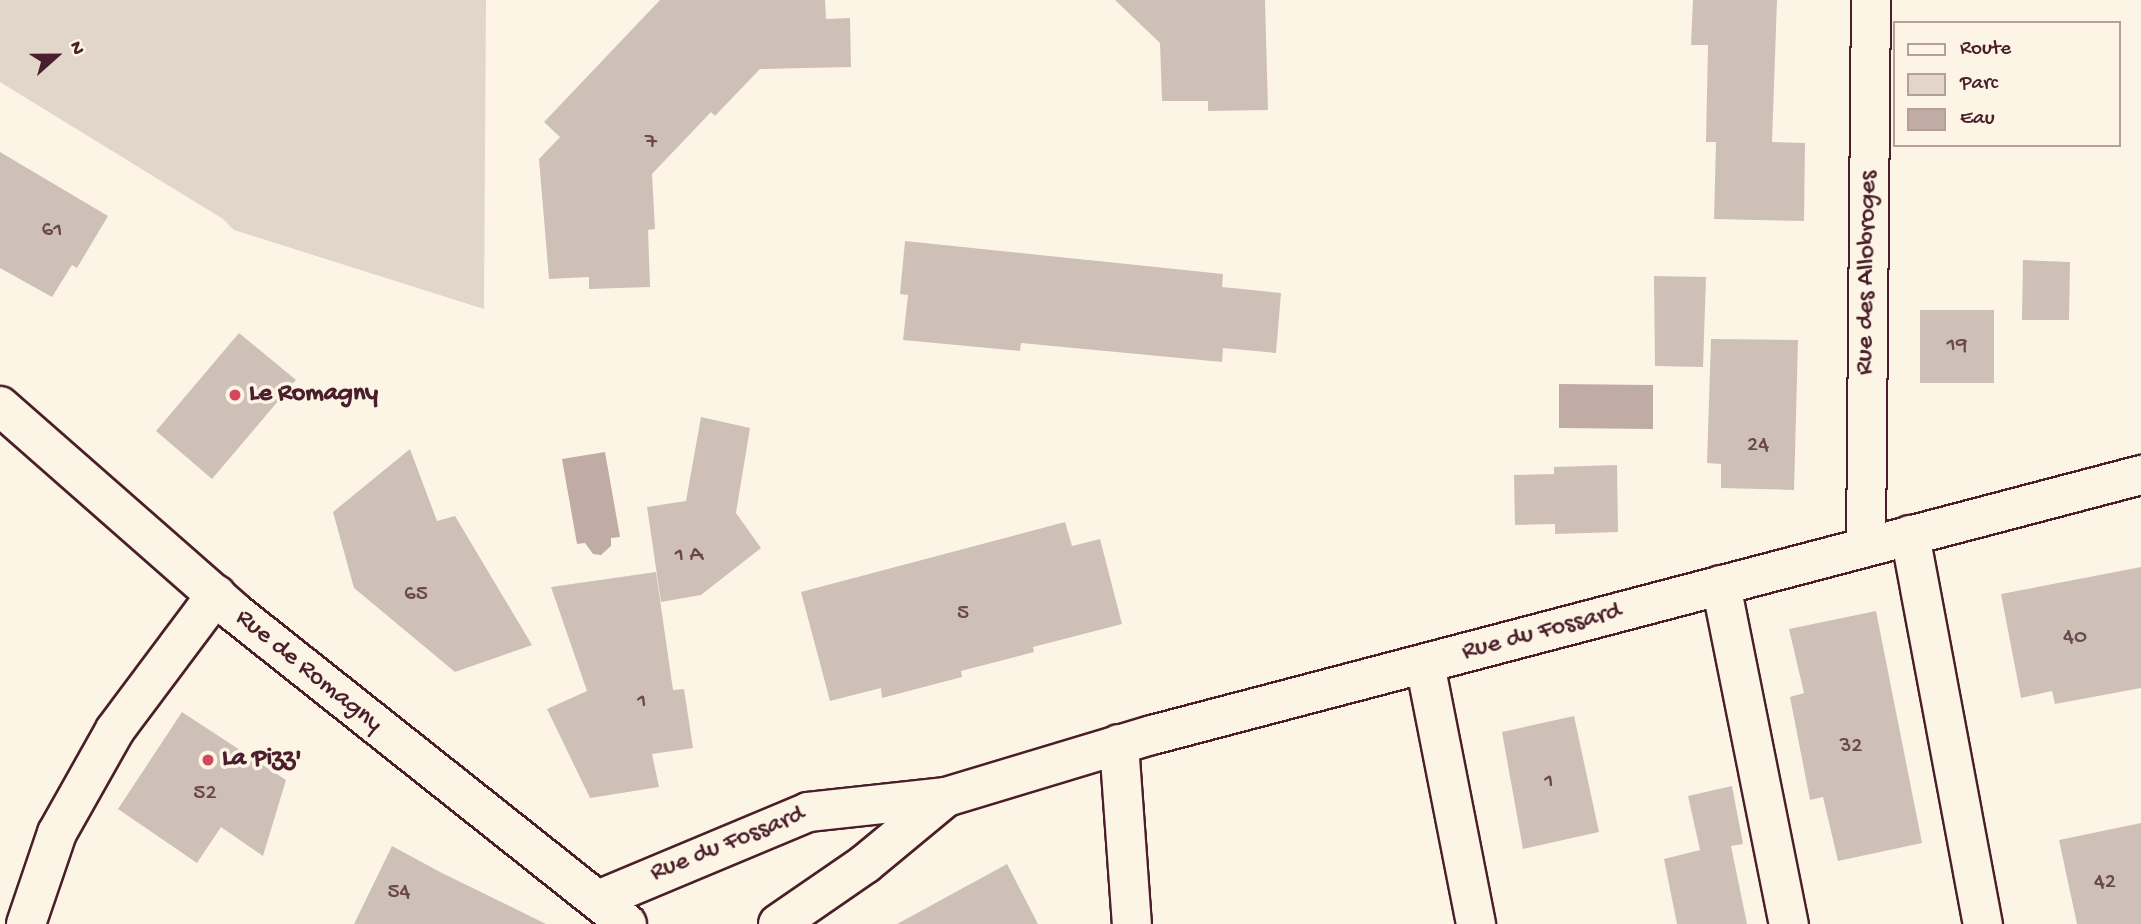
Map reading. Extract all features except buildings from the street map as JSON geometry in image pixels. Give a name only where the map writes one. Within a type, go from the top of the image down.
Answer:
[{"type":"street","name":"Rue des Allobroges","points":[[1866,546],[1871,0]]},
{"type":"street","name":"Rue de Romagny","points":[[0,406],[216,596],[393,741],[615,916]]},
{"type":"street","name":"Rue du Fossard","points":[[615,916],[808,812],[946,797],[1119,744],[2141,475]]},
{"type":"street","points":[[1909,535],[1983,924]]},
{"type":"street","points":[[1721,585],[1789,924]]},
{"type":"street","points":[[26,924],[57,833],[115,730],[216,596]]},
{"type":"street","points":[[1425,664],[1476,924]]},
{"type":"street","points":[[1119,744],[1132,924]]},
{"type":"street","name":"Rue du Fossard","points":[[778,924],[865,864],[946,797]]},
{"type":"green space","points":[[0,0],[486,0],[484,309],[234,230],[223,219],[0,82]]},
{"type":"water","points":[[1559,384],[1653,385],[1653,429],[1559,428]]},
{"type":"water","points":[[605,452],[620,537],[611,538],[611,546],[601,555],[593,554],[585,543],[577,544],[562,459]]},
{"type":"place","name":"Le Romagny","points":[[235,395]]},
{"type":"place","name":"La Pizz'","points":[[208,760]]}]
